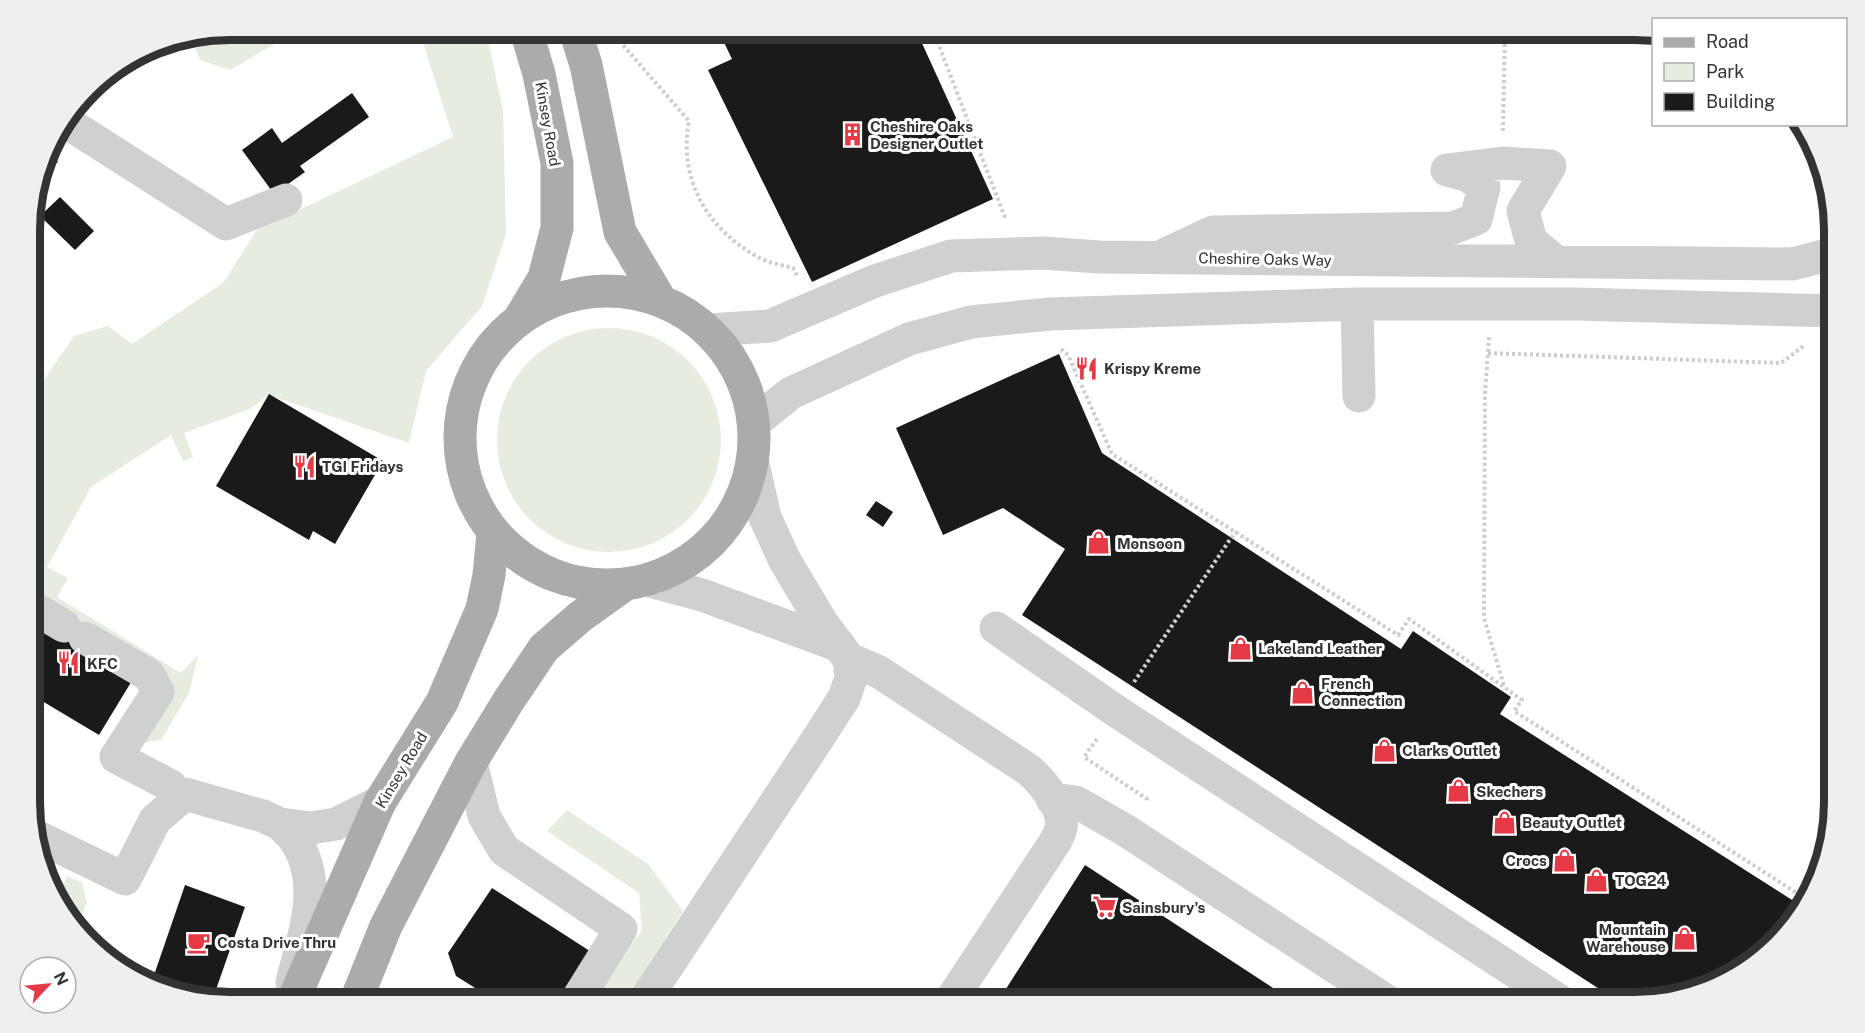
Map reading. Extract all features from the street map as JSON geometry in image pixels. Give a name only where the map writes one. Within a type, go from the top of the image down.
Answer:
[{"type":"main road","name":"Kinsey Road","points":[[519,319],[544,278],[557,228],[557,163],[539,74],[529,41]]},
{"type":"main road","points":[[578,41],[586,65],[620,232],[662,301]]},
{"type":"main road","points":[[359,993],[386,926],[471,762],[544,648],[581,616],[636,583],[680,568],[711,544],[735,513],[753,464],[756,421],[747,390],[732,360],[708,330],[681,310],[662,301],[625,291],[597,291],[556,299],[519,319],[485,354],[464,399],[459,446],[469,492],[493,533],[520,558],[552,576],[588,585],[636,583]]},
{"type":"main road","name":"Kinsey Road","points":[[296,993],[380,802],[442,702],[482,609],[489,575],[493,533]]},
{"type":"street","points":[[72,126],[226,224],[286,200]]},
{"type":"street","points":[[1159,258],[1213,232],[1453,228],[1476,219],[1484,187],[1468,176],[1448,170],[1503,163],[1550,166],[1522,211],[1531,241],[1556,262]]},
{"type":"street","name":"Cheshire Oaks Way","points":[[708,330],[770,326],[875,280],[951,256],[1043,253],[1159,258],[1792,264],[1824,256]]},
{"type":"street","points":[[756,421],[791,393],[909,339],[971,321],[1050,314],[1357,304],[1491,303],[1824,311]]},
{"type":"street","points":[[1357,304],[1359,396]]},
{"type":"street","points":[[650,993],[844,698],[851,678],[844,652],[822,623],[784,559],[765,517],[753,464]]},
{"type":"street","points":[[636,583],[702,594],[844,652],[879,672],[1029,770],[1044,785],[1059,814],[1062,827],[1056,842],[955,992]]},
{"type":"street","points":[[41,613],[149,675],[158,692],[116,757],[171,786]]},
{"type":"street","points":[[996,628],[1116,711],[1546,992]]},
{"type":"street","points":[[471,762],[484,816],[504,850],[621,929],[581,993]]},
{"type":"street","points":[[44,840],[125,879],[155,820],[185,794],[263,816],[280,824],[311,828],[336,824],[380,802]]},
{"type":"street","points":[[1052,799],[1076,802],[1125,830],[1373,992]]},
{"type":"street","points":[[280,824],[298,845],[308,871],[311,902],[289,993]]},
{"type":"path","points":[[937,40],[1009,229]]},
{"type":"path","points":[[1503,163],[1504,40]]},
{"type":"path","points":[[619,41],[689,121],[685,141],[688,171],[709,216],[731,237],[759,258],[794,268],[802,286]]},
{"type":"path","points":[[1491,303],[1485,393],[1484,618],[1504,687]]},
{"type":"path","points":[[1050,314],[1054,342],[1068,356],[1112,454],[1398,635],[1409,619],[1522,700],[1514,711],[1800,895]]},
{"type":"path","points":[[1488,353],[1781,363],[1807,344]]},
{"type":"green space","points":[[218,41],[280,41],[230,70],[200,60],[194,44]]},
{"type":"green space","points":[[422,41],[488,41],[503,111],[506,234],[482,306],[426,371],[409,443],[269,395],[250,409],[184,433],[193,457],[183,461],[171,435],[91,487],[47,567],[68,578],[57,597],[181,673],[198,655],[189,693],[161,740],[141,743],[163,672],[41,599],[41,384],[74,336],[108,326],[132,344],[223,283],[257,230],[453,137]]},
{"type":"green space","points":[[609,328],[631,330],[662,341],[688,361],[708,387],[719,418],[721,440],[719,462],[708,493],[688,519],[662,539],[631,550],[609,552],[587,550],[556,539],[530,519],[510,493],[499,462],[497,440],[499,418],[510,387],[530,361],[556,341],[587,330]]},
{"type":"green space","points":[[567,810],[648,864],[683,911],[631,993],[596,993],[642,930],[639,893],[547,831]]},
{"type":"green space","points":[[67,876],[82,882],[87,903],[80,918],[73,908],[62,889]]},
{"type":"building","name":"Cheshire Oaks Designer Outlet","points":[[723,41],[921,41],[993,199],[812,282],[708,70],[732,59]]},
{"type":"building","points":[[352,93],[369,117],[300,166],[305,172],[274,194],[242,150],[272,128],[282,143]]},
{"type":"building","points":[[60,197],[94,231],[75,250],[42,217],[42,214]]},
{"type":"building","points":[[1059,354],[1102,453],[1401,649],[1413,631],[1511,697],[1500,714],[1796,902],[1769,937],[1729,967],[1707,978],[1671,989],[1647,992],[1604,992],[1022,615],[1065,549],[1003,508],[943,535],[896,428]]},
{"type":"building","name":"TGI Fridays","points":[[269,394],[383,461],[335,544],[313,531],[309,540],[216,486]]},
{"type":"building","points":[[876,501],[893,512],[883,527],[866,515]]},
{"type":"building","name":"KFC","points":[[70,617],[90,629],[133,679],[99,735],[41,700],[41,625]]},
{"type":"building","name":"Sainsbury's","points":[[1085,865],[1280,992],[1004,992]]},
{"type":"building","name":"Costa Drive Thru","points":[[185,885],[245,907],[215,992],[182,986],[154,976]]},
{"type":"building","points":[[492,888],[596,955],[574,993],[483,993],[456,976],[448,953]]},
{"type":"place","name":"Cheshire Oaks Designer Outlet","points":[[852,135]]},
{"type":"place","name":"Krispy Kreme","points":[[1086,368]]},
{"type":"place","name":"TGI Fridays","points":[[304,466]]},
{"type":"place","name":"Monsoon","points":[[1099,543]]},
{"type":"place","name":"Lakeland Leather","points":[[1240,648]]},
{"type":"place","name":"KFC","points":[[69,663]]},
{"type":"place","name":"French Connection","points":[[1303,692]]},
{"type":"place","name":"Clarks Outlet","points":[[1384,750]]},
{"type":"place","name":"Skechers","points":[[1458,791]]},
{"type":"place","name":"Beauty Outlet","points":[[1504,822]]},
{"type":"place","name":"Crocs","points":[[1565,860]]},
{"type":"place","name":"TOG24","points":[[1597,880]]},
{"type":"place","name":"Sainsbury's","points":[[1104,907]]},
{"type":"place","name":"Mountain Warehouse","points":[[1684,938]]},
{"type":"place","name":"Costa Drive Thru","points":[[199,942]]}]
